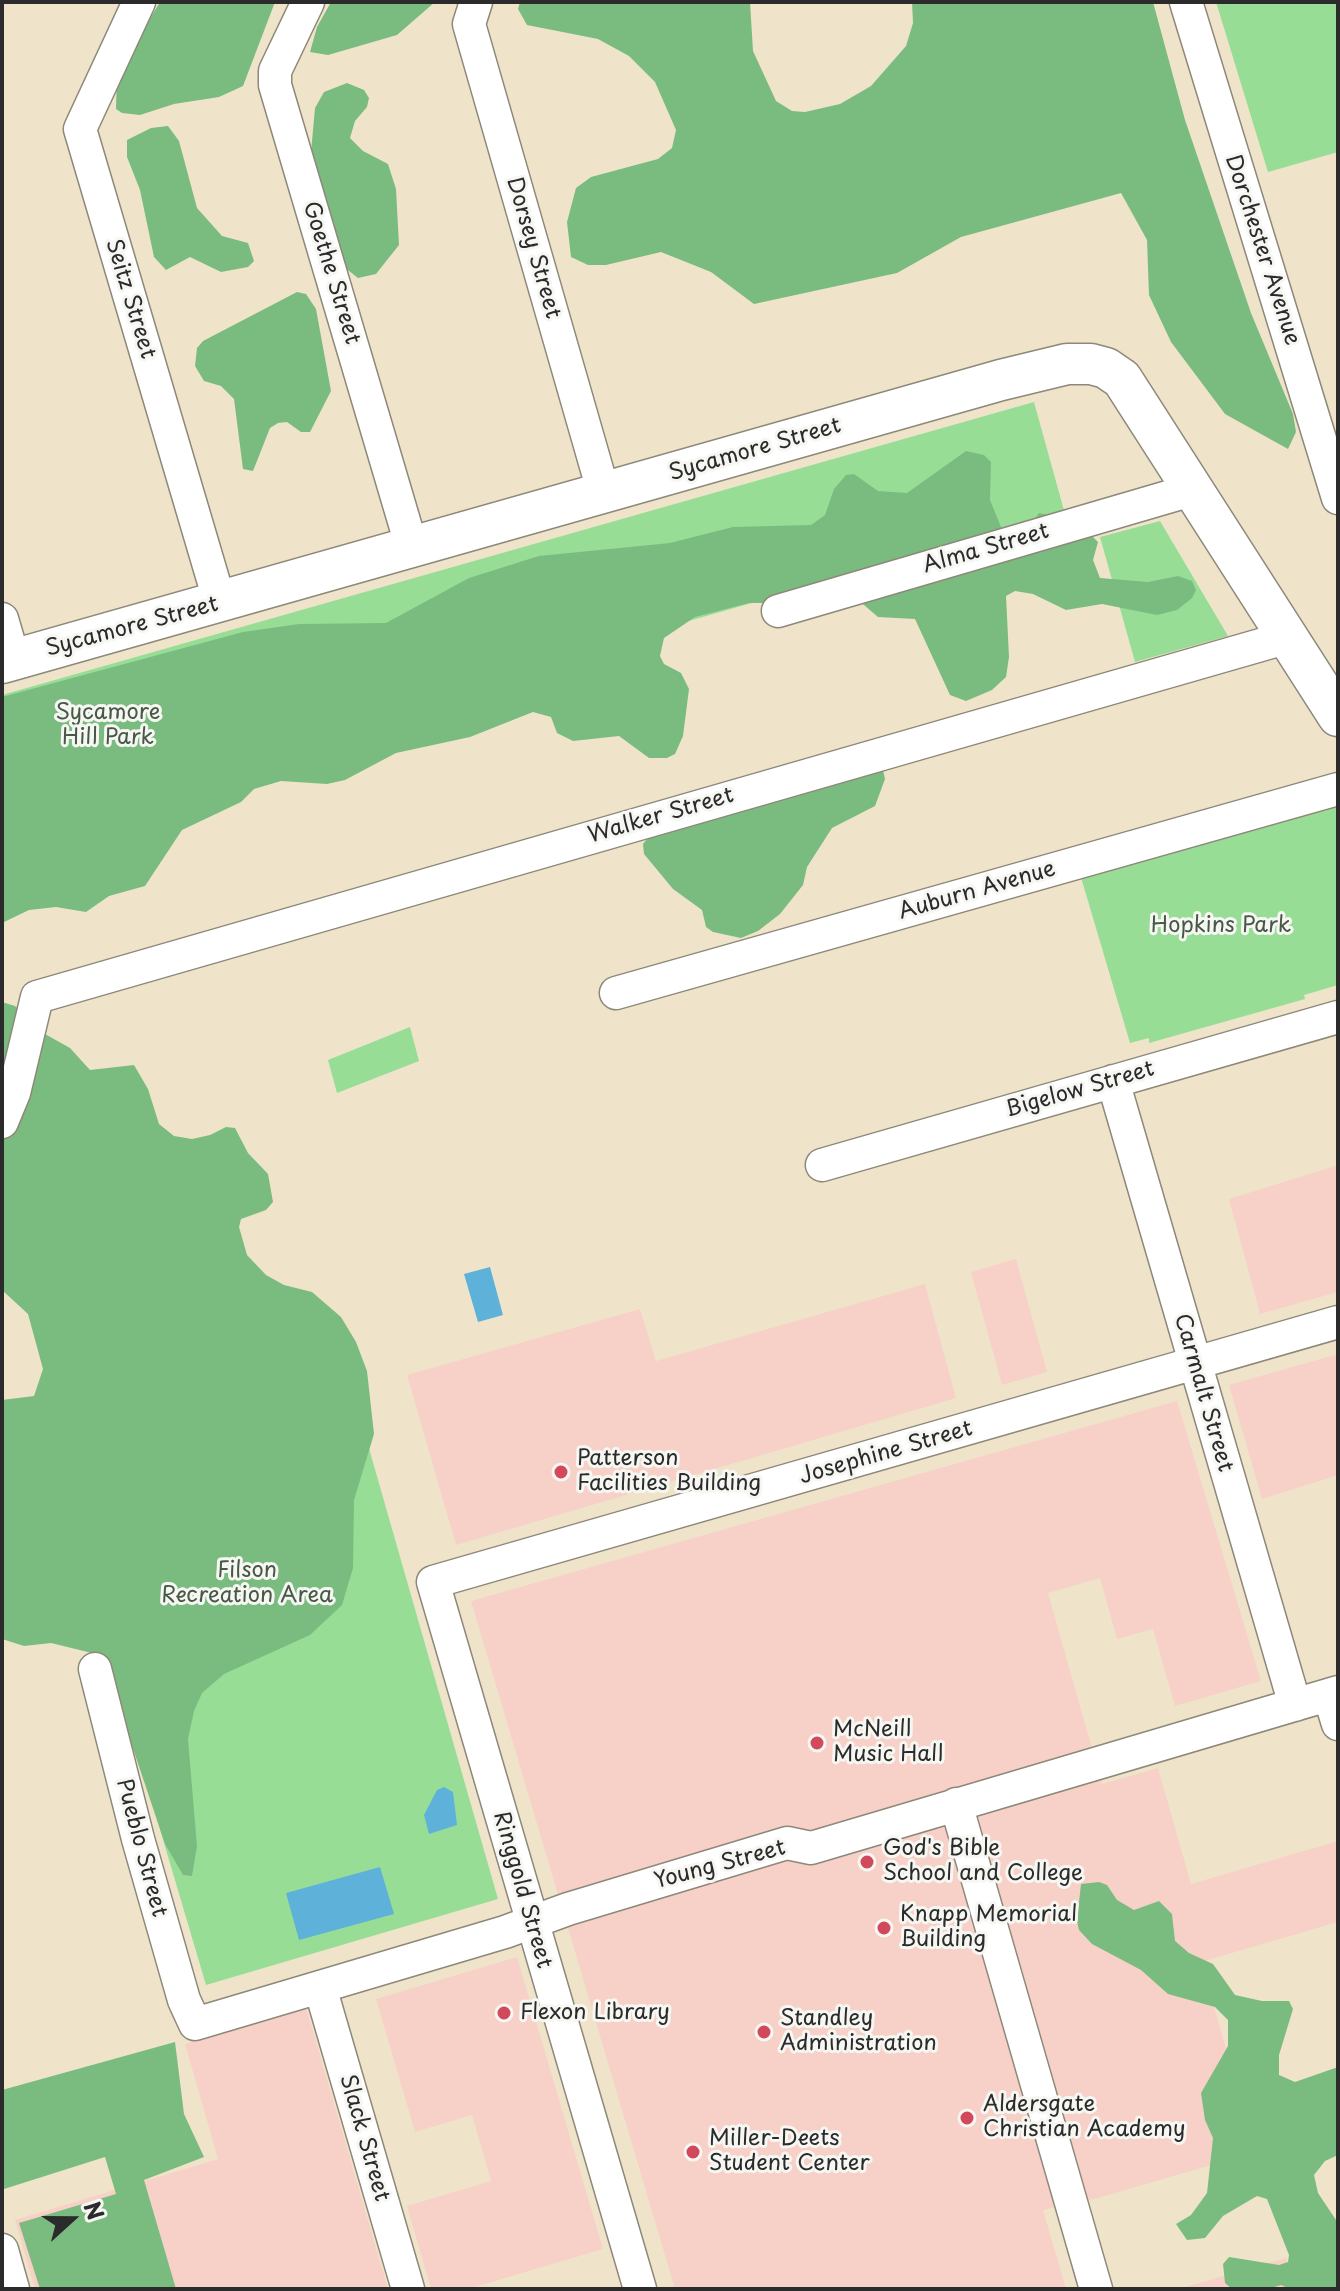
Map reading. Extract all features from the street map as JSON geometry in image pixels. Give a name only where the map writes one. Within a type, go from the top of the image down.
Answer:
[{"type":"main road","name":"Sycamore Street","points":[[8,661],[1067,364],[1091,364],[1106,368],[1122,379],[1195,489],[1285,638],[1338,716]]},
{"type":"street","name":"Seitz Street","points":[[139,2],[80,129],[220,603]]},
{"type":"street","name":"Goethe Street","points":[[308,2],[275,71],[275,85],[412,548]]},
{"type":"street","name":"Dorsey Street","points":[[476,2],[469,24],[604,494]]},
{"type":"street","name":"Dorchester Avenue","points":[[1181,12],[1338,498]]},
{"type":"street","name":"Alma Street","points":[[778,611],[1195,489]]},
{"type":"street","points":[[2,619],[8,661]]},
{"type":"street","name":"Walker Street","points":[[2,1122],[14,1093],[37,997],[1285,638]]},
{"type":"street","name":"Auburn Avenue","points":[[616,993],[1338,789]]},
{"type":"street","name":"Bigelow Street","points":[[822,1165],[1338,1017]]},
{"type":"street","name":"Carmalt Street","points":[[1113,1081],[1193,1365],[1295,1705]]},
{"type":"street","name":"Josephine Street","points":[[433,1582],[1338,1322]]},
{"type":"street","name":"Ringgold Street","points":[[433,1582],[640,2289]]},
{"type":"street","name":"Pueblo Street","points":[[95,1669],[150,1884],[184,2000],[195,2024]]},
{"type":"street","name":"Young Street","points":[[195,2024],[532,1924],[568,1909],[787,1843],[811,1848],[1295,1705],[1335,1704]]},
{"type":"street","points":[[956,1804],[1096,2289]]},
{"type":"street","name":"Slack Street","points":[[320,1987],[408,2289]]},
{"type":"street","points":[[2,2250],[13,2289]]},
{"type":"shaded area","points":[[1338,1165],[1338,1292],[1260,1314],[1229,1199]]},
{"type":"shaded area","points":[[1016,1259],[1047,1372],[1002,1385],[971,1272]]},
{"type":"shaded area","points":[[925,1284],[956,1398],[456,1545],[407,1375],[640,1309],[656,1361]]},
{"type":"shaded area","points":[[1338,1354],[1338,1475],[1262,1499],[1229,1385]]},
{"type":"shaded area","name":"God's Bible School and College","points":[[1177,1401],[1261,1681],[1175,1706],[1153,1629],[1117,1639],[1100,1578],[1048,1593],[1102,1784],[1158,1768],[1191,1884],[1338,1841],[1338,1922],[1201,1962],[1256,2152],[1098,2198],[1043,2210],[1066,2289],[675,2289],[471,1601]]},
{"type":"shaded area","points":[[517,1957],[603,2249],[468,2289],[431,2289],[407,2206],[491,2181],[472,2115],[415,2132],[376,1999]]},
{"type":"shaded area","points":[[306,2007],[388,2289],[35,2289],[15,2220],[218,2159],[185,2044]]},
{"type":"shaded area","points":[[1286,2258],[1295,2289],[1178,2289]]},
{"type":"green space","points":[[160,2],[275,2],[243,86],[219,97],[174,104],[140,115],[122,113],[116,109],[117,73]]},
{"type":"green space","points":[[331,2],[435,2],[397,35],[328,55],[310,52],[317,27]]},
{"type":"green space","points":[[520,2],[750,2],[753,51],[776,101],[792,111],[805,112],[840,104],[871,86],[906,46],[913,23],[912,2],[1153,2],[1185,120],[1251,313],[1293,414],[1296,432],[1288,449],[1225,414],[1171,342],[1149,295],[1147,240],[1121,193],[961,237],[897,273],[754,304],[711,272],[661,252],[606,265],[588,265],[571,257],[567,222],[576,188],[591,177],[658,159],[672,148],[676,130],[655,82],[629,56],[598,39],[527,25],[518,9]]},
{"type":"green space","points":[[1216,2],[1338,2],[1338,152],[1268,172]]},
{"type":"green space","points":[[347,83],[364,90],[369,98],[367,107],[355,121],[350,138],[363,151],[388,164],[396,189],[399,245],[376,274],[358,278],[344,267],[311,152],[315,108],[324,92]]},
{"type":"green space","points":[[168,126],[179,141],[197,208],[222,236],[248,243],[254,261],[248,267],[221,272],[190,257],[166,270],[154,257],[140,190],[127,157],[127,140],[151,128]]},
{"type":"green space","points":[[297,292],[306,294],[316,309],[331,391],[310,432],[301,432],[287,422],[278,423],[270,428],[253,471],[243,469],[234,399],[221,386],[204,381],[195,366],[197,348],[203,341]]},
{"type":"green space","name":"Sycamore Hill Park","points":[[1034,402],[1065,514],[73,796],[2,804],[2,695]]},
{"type":"green space","points":[[966,451],[984,455],[991,462],[990,500],[1001,527],[1008,532],[1033,521],[1039,513],[1048,515],[1073,533],[1091,535],[1098,542],[1093,560],[1100,578],[1148,582],[1178,576],[1192,581],[1196,590],[1192,598],[1177,610],[1157,615],[1102,604],[1066,610],[1033,594],[1015,591],[1006,596],[1009,657],[1006,677],[992,690],[966,701],[950,695],[915,619],[878,617],[850,593],[795,603],[749,603],[695,617],[664,638],[660,656],[664,664],[681,673],[689,689],[683,736],[675,754],[667,758],[649,758],[619,736],[573,741],[557,733],[551,717],[533,712],[470,737],[396,753],[345,780],[327,784],[281,781],[254,789],[241,802],[182,830],[145,886],[109,896],[86,912],[56,907],[29,910],[2,923],[2,697],[243,632],[299,624],[386,623],[469,578],[539,556],[670,543],[733,527],[811,525],[825,515],[834,489],[846,475],[854,474],[878,491],[907,493]]},
{"type":"green space","points":[[1160,521],[1228,636],[1135,662],[1100,537]]},
{"type":"green space","points":[[883,770],[885,779],[875,806],[832,828],[807,867],[803,885],[780,914],[758,931],[741,938],[713,932],[706,927],[702,910],[673,889],[644,854],[643,844],[654,830]]},
{"type":"green space","name":"Hopkins Park","points":[[1338,801],[1338,985],[1304,995],[1305,999],[1149,1043],[1149,1038],[1130,1043],[1080,874]]},
{"type":"green space","points":[[2,1002],[15,1006],[45,1034],[70,1048],[90,1070],[134,1065],[148,1089],[159,1124],[174,1136],[192,1139],[226,1127],[235,1128],[248,1153],[268,1174],[273,1202],[266,1210],[241,1219],[239,1227],[247,1255],[266,1275],[284,1285],[312,1292],[341,1317],[356,1342],[367,1371],[374,1434],[354,1500],[353,1568],[342,1605],[310,1635],[224,1674],[202,1693],[194,1711],[188,1739],[197,1846],[192,1876],[183,1875],[165,1844],[109,1677],[96,1654],[51,1643],[24,1646],[2,1639],[2,1400],[34,1396],[43,1369],[28,1314],[2,1290]]},
{"type":"green space","points":[[410,1027],[419,1061],[337,1093],[328,1060]]},
{"type":"green space","name":"Filson Recreation Area","points":[[352,1389],[498,1899],[206,1985],[55,1474]]},
{"type":"green space","points":[[1099,1882],[1107,1885],[1117,1900],[1134,1910],[1159,1901],[1172,1914],[1175,1941],[1189,1953],[1213,1964],[1235,1995],[1262,2001],[1289,2001],[1293,2009],[1279,2055],[1279,2075],[1295,2082],[1338,2067],[1338,2155],[1325,2161],[1314,2175],[1318,2193],[1338,2223],[1338,2289],[1290,2289],[1281,2285],[1268,2289],[1232,2289],[1225,2283],[1223,2264],[1229,2257],[1279,2265],[1288,2262],[1289,2255],[1267,2199],[1257,2196],[1223,2216],[1205,2238],[1187,2240],[1176,2224],[1191,2215],[1207,2193],[1213,2138],[1205,2120],[1201,2093],[1228,2046],[1228,2020],[1215,2007],[1168,1994],[1141,1970],[1092,1944],[1079,1930],[1077,1921],[1081,1884]]},
{"type":"green space","points":[[175,2042],[184,2114],[204,2157],[144,2180],[176,2289],[40,2289],[19,2223],[116,2194],[105,2157],[4,2189],[2,2090]]},
{"type":"water","points":[[490,1267],[503,1315],[478,1322],[464,1274]]},
{"type":"water","points":[[444,1787],[453,1792],[457,1825],[429,1834],[424,1815],[437,1790]]},
{"type":"water","points":[[380,1867],[394,1914],[299,1940],[286,1893]]},
{"type":"place","name":"Patterson Facilities Building","points":[[561,1472]]},
{"type":"place","name":"McNeill Music Hall","points":[[817,1743]]},
{"type":"place","name":"God's Bible School and College","points":[[867,1862]]},
{"type":"place","name":"Knapp Memorial Building","points":[[884,1928]]},
{"type":"place","name":"Flexon Library","points":[[504,2013]]},
{"type":"place","name":"Standley Administration","points":[[764,2032]]},
{"type":"place","name":"Aldersgate Christian Academy","points":[[967,2118]]},
{"type":"place","name":"Miller-Deets Student Center","points":[[693,2152]]}]
